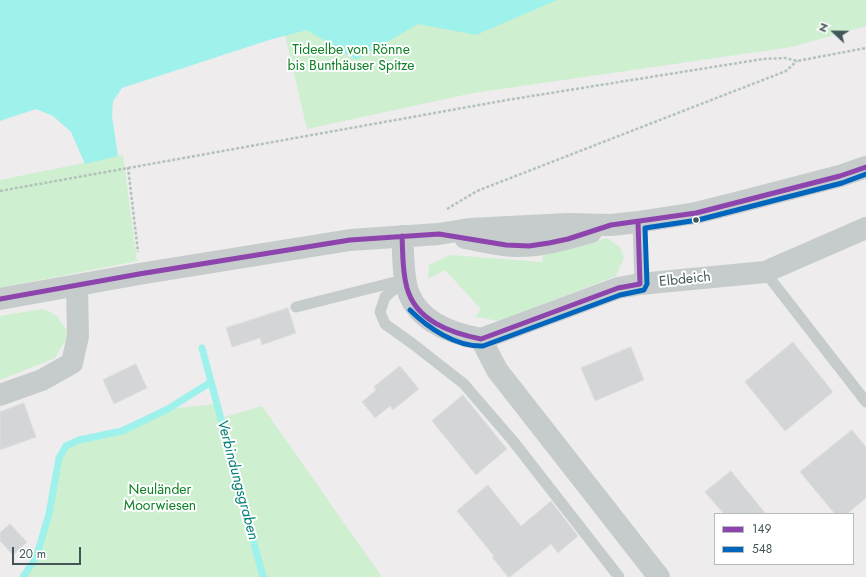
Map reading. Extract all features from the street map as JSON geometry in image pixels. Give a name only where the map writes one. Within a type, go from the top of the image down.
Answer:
[{"type":"street","points":[[0,299],[139,274],[350,240],[439,234],[506,245],[529,246],[568,239],[611,225],[696,213],[736,204],[840,176],[866,167]]},
{"type":"street","name":"Elbdeich","points":[[481,339],[618,288],[640,284],[765,272],[866,228]]},
{"type":"street","points":[[402,236],[405,280],[409,294],[415,305],[426,317],[438,325],[466,336],[481,339],[497,370],[659,577]]},
{"type":"street","points":[[0,395],[42,380],[72,363],[78,336],[77,286]]},
{"type":"lane","points":[[638,222],[640,284]]},
{"type":"lane","points":[[765,272],[866,402]]},
{"type":"lane","points":[[296,307],[405,280]]},
{"type":"lane","points":[[405,280],[385,297],[380,312],[385,324],[464,384],[513,441],[619,577]]},
{"type":"path","points":[[0,191],[500,102],[763,59],[785,58],[797,61],[866,48]]},
{"type":"path","points":[[443,211],[477,191],[786,71],[797,61]]},
{"type":"path","points":[[128,167],[138,249]]},
{"type":"green space","name":"Tideelbe von Rönne bis Bunthäuser Spitze","points":[[277,0],[866,0],[866,26],[792,47],[473,93],[307,129]]},
{"type":"green space","points":[[123,155],[137,261],[0,288],[0,180]]},
{"type":"green space","points":[[607,238],[620,247],[624,257],[616,276],[500,321],[475,317],[481,309],[445,270],[428,279],[429,265],[450,255],[542,262],[543,255]]},
{"type":"green space","points":[[43,309],[57,316],[69,334],[55,358],[0,380],[0,316]]},
{"type":"green space","name":"Neuländer Moorwiesen","points":[[217,404],[221,418],[262,406],[382,577],[23,577],[31,565],[40,544],[49,514],[59,458],[66,446],[79,440],[122,431],[168,409]]},
{"type":"water","points":[[0,0],[557,0],[476,35],[418,24],[356,60],[307,30],[269,40],[122,88],[113,101],[112,116],[118,156],[85,164],[71,132],[53,116],[36,109],[0,121]]},
{"type":"building","points":[[288,308],[296,333],[262,345],[260,338],[232,347],[226,328]]},
{"type":"building","points":[[793,342],[833,392],[785,431],[745,382]]},
{"type":"building","points":[[631,347],[644,380],[595,401],[581,368]]},
{"type":"building","points":[[136,364],[147,388],[114,404],[103,380]]},
{"type":"building","points":[[400,366],[419,389],[393,410],[390,406],[375,418],[362,402],[376,390],[374,387]]},
{"type":"building","points":[[463,395],[507,449],[476,475],[432,421]]},
{"type":"building","points":[[24,403],[36,437],[0,450],[0,412]]},
{"type":"building","points":[[852,430],[866,447],[866,498],[848,513],[834,513],[800,472]]},
{"type":"building","points":[[731,471],[765,513],[723,513],[705,492]]},
{"type":"building","points":[[488,485],[521,526],[551,501],[578,536],[558,553],[551,544],[510,577],[508,577],[492,557],[494,556],[457,511]]},
{"type":"building","points":[[10,524],[27,542],[13,555],[0,541],[0,533]]},
{"type":"waterway","name":"Verbindungsgraben","points":[[202,348],[263,577]]},
{"type":"waterway","points":[[23,577],[36,558],[49,514],[59,458],[66,446],[79,440],[122,431],[168,409],[211,382]]},
{"type":"transit line","name":"149","points":[[0,299],[139,274],[350,240],[439,234],[506,245],[529,246],[549,243],[568,239],[611,225],[696,213],[840,176],[866,167]]},
{"type":"transit line","name":"548","points":[[410,310],[434,330],[453,340],[483,346],[620,295],[644,290],[647,284],[645,228],[698,220],[842,183],[866,174]]},
{"type":"transit line","name":"149","points":[[402,236],[405,282],[418,309],[436,324],[458,333],[481,339],[618,288],[640,284],[638,222]]}]
